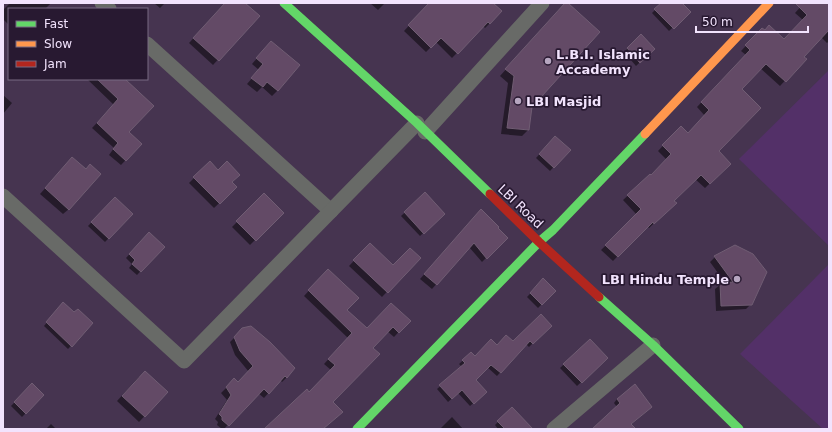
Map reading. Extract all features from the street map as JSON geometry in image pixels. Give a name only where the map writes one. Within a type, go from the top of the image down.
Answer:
[{"type":"street","name":"LBI Road","points":[[284,3],[421,128],[538,242],[653,345],[740,429]]},
{"type":"street","points":[[3,196],[184,362],[331,211],[421,128],[542,3]]},
{"type":"street","points":[[357,429],[538,242],[553,230],[769,3]]},
{"type":"street","points":[[148,45],[331,211]]},
{"type":"street","points":[[554,429],[653,345]]},
{"type":"shaded area","points":[[829,70],[829,246],[739,159]]},
{"type":"shaded area","points":[[829,264],[829,429],[823,429],[740,354]]},
{"type":"building","points":[[225,3],[245,3],[260,16],[219,61],[193,38]]},
{"type":"building","points":[[429,3],[493,3],[502,11],[490,24],[488,22],[458,54],[441,38],[431,48],[408,25]]},
{"type":"building","points":[[565,3],[568,3],[600,32],[532,107],[529,130],[507,128],[514,76],[505,69]]},
{"type":"building","points":[[661,3],[682,3],[691,12],[674,29],[654,9]]},
{"type":"building","points":[[795,3],[829,3],[829,30],[804,57],[807,59],[786,82],[766,64],[742,89],[761,108],[719,151],[731,164],[710,184],[701,175],[674,201],[677,203],[654,224],[653,222],[618,257],[605,245],[641,209],[627,195],[650,174],[651,175],[671,154],[662,145],[681,126],[688,133],[709,110],[701,102],[750,50],[745,45],[762,28],[765,30],[769,25],[784,39],[807,15]]},
{"type":"building","points":[[641,34],[655,49],[640,63],[627,48]]},
{"type":"building","points":[[271,41],[300,65],[278,91],[267,82],[263,87],[251,78],[263,64],[256,58]]},
{"type":"building","points":[[98,80],[126,80],[154,106],[129,132],[142,144],[126,161],[113,149],[118,143],[97,123],[118,99]]},
{"type":"building","points":[[555,136],[571,150],[554,168],[539,154]]},
{"type":"building","points":[[72,157],[86,169],[90,164],[101,174],[69,210],[45,188]]},
{"type":"building","points":[[210,161],[218,170],[227,161],[240,175],[232,182],[237,187],[220,204],[193,177]]},
{"type":"building","points":[[425,192],[445,214],[424,234],[404,212]]},
{"type":"building","points":[[264,193],[284,213],[256,241],[236,221]]},
{"type":"building","points":[[115,197],[133,214],[109,239],[91,222]]},
{"type":"building","points":[[481,209],[508,238],[487,259],[474,243],[437,285],[424,274]]},
{"type":"building","points":[[149,232],[165,247],[141,272],[132,264],[135,260],[129,254]]},
{"type":"building","points":[[370,243],[393,265],[410,248],[421,258],[388,293],[353,260]]},
{"type":"building","points":[[735,245],[753,254],[767,272],[752,305],[721,306],[720,283],[733,282],[714,256]]},
{"type":"building","points":[[328,269],[359,298],[347,310],[367,328],[391,303],[411,321],[399,333],[393,327],[373,348],[380,354],[333,402],[343,412],[323,429],[264,429],[307,389],[309,392],[335,365],[328,359],[352,333],[308,290]]},
{"type":"building","points":[[543,278],[556,291],[542,305],[530,293]]},
{"type":"building","points":[[63,302],[74,312],[78,309],[93,323],[72,347],[46,322]]},
{"type":"building","points":[[541,314],[552,326],[533,344],[530,341],[501,373],[491,365],[476,380],[487,392],[474,404],[462,390],[452,399],[439,385],[465,363],[462,360],[471,352],[475,356],[491,339],[497,345],[506,335],[513,341]]},
{"type":"building","points":[[251,326],[270,342],[295,368],[287,378],[285,376],[269,394],[264,389],[229,426],[222,420],[222,417],[219,414],[231,395],[226,387],[234,378],[238,382],[253,366],[240,351],[234,337],[242,328]]},
{"type":"building","points":[[590,339],[608,358],[582,383],[563,364]]},
{"type":"building","points":[[145,371],[168,392],[145,417],[122,396]]},
{"type":"building","points":[[32,383],[44,395],[26,414],[14,402]]},
{"type":"building","points":[[635,384],[652,407],[631,424],[636,429],[592,429],[620,403],[617,399]]},
{"type":"building","points":[[512,407],[533,429],[505,429],[497,421]]},
{"type":"traffic: fast","points":[[284,3],[417,123],[490,194]]},
{"type":"traffic: fast","points":[[357,429],[539,242],[553,230],[645,134]]},
{"type":"traffic: fast","points":[[599,297],[653,345],[739,429]]},
{"type":"traffic: slow","points":[[645,134],[769,3]]},
{"type":"traffic: jam","points":[[490,194],[539,242],[599,297]]},
{"type":"place","name":"L.B.I. Islamic Accademy","points":[[548,61]]},
{"type":"place","name":"LBI Masjid","points":[[518,101]]},
{"type":"place","name":"LBI Hindu Temple","points":[[737,279]]}]
